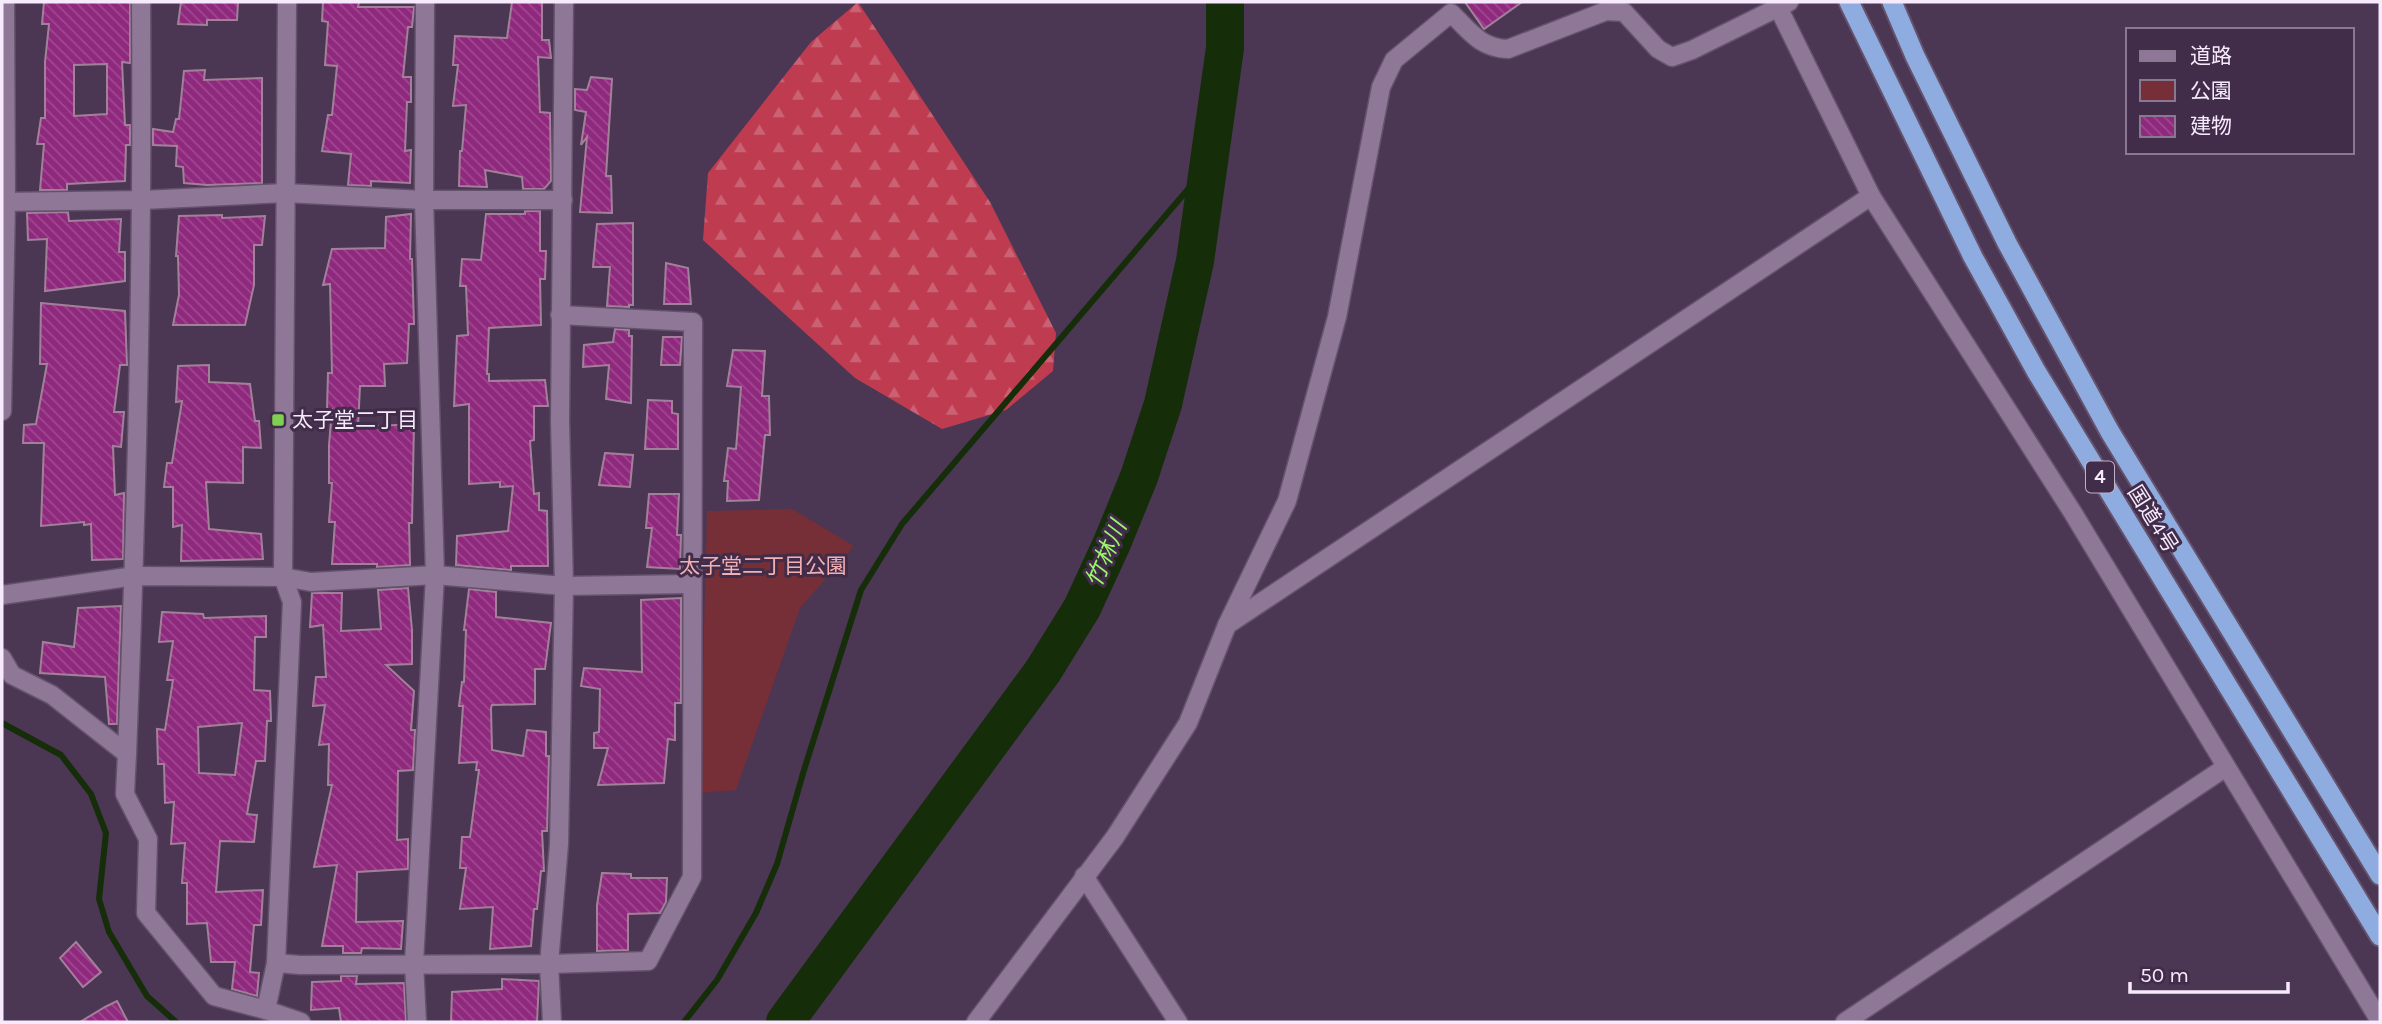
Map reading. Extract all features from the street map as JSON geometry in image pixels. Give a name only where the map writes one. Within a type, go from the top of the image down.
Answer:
[{"type":"highway","name":"国道4号","points":[[1849,2],[1973,257],[2036,371],[2380,936]]},
{"type":"highway","name":"国道4号","points":[[1892,2],[1915,56],[2007,243],[2110,432],[2380,875]]},
{"type":"street","points":[[2,411],[5,2]]},
{"type":"street","points":[[141,2],[143,200],[135,576],[125,794],[148,839],[146,913],[214,996],[301,1022]]},
{"type":"street","points":[[266,1010],[276,963],[292,602],[283,577],[286,2]]},
{"type":"street","points":[[417,1022],[414,963],[435,575],[424,200],[425,2]]},
{"type":"street","points":[[552,1022],[549,964],[559,844],[564,586],[560,315],[565,2]]},
{"type":"street","points":[[976,1022],[1115,837],[1188,723],[1227,625],[1287,501],[1337,317],[1381,87],[1394,60],[1451,13],[1484,45],[1494,49],[1508,49],[1606,11],[1624,12],[1658,49],[1672,57],[1692,50],[1783,5],[1871,196],[2073,513],[2380,1021]]},
{"type":"street","points":[[4,202],[143,200],[285,193],[424,200],[563,200]]},
{"type":"street","points":[[1227,625],[1871,196]]},
{"type":"street","points":[[276,963],[549,964],[648,961],[692,877],[692,322],[560,315]]},
{"type":"street","points":[[2,588],[2,595],[135,576],[283,577],[311,582],[435,575],[564,586],[692,583]]},
{"type":"street","points":[[2,658],[12,675],[52,695],[127,754]]},
{"type":"street","points":[[1845,1022],[2226,767]]},
{"type":"street","points":[[1084,876],[1178,1022]]},
{"type":"green space","points":[[858,2],[990,202],[1056,333],[1053,371],[1006,410],[942,429],[855,378],[703,240],[708,173],[811,42]]},
{"type":"green space","name":"太子堂二丁目公園","points":[[792,509],[854,546],[800,608],[736,790],[700,793],[707,511]]},
{"type":"building","points":[[44,2],[130,2],[130,63],[122,62],[125,125],[130,125],[130,145],[126,145],[125,181],[67,184],[67,190],[40,190],[44,144],[37,144],[41,118],[45,118],[45,62],[49,24],[42,24]],"holes":[[[107,64],[107,114],[74,116],[74,65]]]},
{"type":"building","points":[[181,2],[238,2],[237,20],[207,20],[207,25],[178,24]]},
{"type":"building","points":[[323,2],[359,2],[358,7],[414,7],[412,27],[408,27],[403,77],[411,77],[405,151],[411,150],[410,183],[371,181],[371,186],[348,185],[351,154],[322,151],[328,115],[332,115],[337,66],[325,65],[328,22],[322,21]]},
{"type":"building","points":[[512,2],[542,2],[542,40],[549,40],[551,58],[538,57],[540,112],[550,113],[551,181],[544,189],[523,189],[522,177],[485,170],[487,187],[459,186],[466,105],[453,106],[458,65],[453,65],[455,36],[507,38]]},
{"type":"building","points":[[1465,2],[1522,2],[1484,29]]},
{"type":"building","points":[[205,70],[204,80],[262,78],[262,183],[184,183],[183,167],[176,166],[177,146],[153,145],[153,129],[173,132],[176,119],[179,119],[184,71]]},
{"type":"building","points":[[591,77],[612,79],[606,176],[611,176],[612,213],[580,212],[587,137],[581,145],[586,112],[575,110],[575,89],[587,90]]},
{"type":"building","points":[[525,211],[540,211],[540,251],[546,251],[545,279],[540,279],[541,325],[489,328],[487,374],[489,381],[545,380],[548,406],[534,406],[534,440],[530,441],[534,494],[539,493],[539,510],[547,511],[548,566],[511,566],[511,570],[456,565],[457,536],[508,531],[513,486],[500,487],[500,482],[469,484],[469,404],[454,406],[457,336],[468,335],[466,286],[460,286],[462,259],[481,260],[486,214],[525,214]]},
{"type":"building","points":[[68,212],[69,221],[121,219],[119,252],[125,252],[125,281],[45,291],[47,239],[28,240],[27,213]]},
{"type":"building","points":[[411,214],[410,259],[414,324],[409,324],[407,363],[384,364],[385,386],[360,386],[358,427],[414,424],[412,523],[409,523],[410,565],[377,567],[377,564],[332,564],[335,522],[329,522],[332,483],[329,483],[329,445],[332,409],[327,409],[328,373],[332,373],[330,284],[323,285],[332,249],[385,248],[386,217]]},
{"type":"building","points":[[222,215],[222,218],[265,216],[262,245],[254,245],[254,285],[245,325],[173,325],[179,295],[176,256],[179,216]]},
{"type":"building","points":[[633,223],[633,305],[607,306],[610,267],[593,267],[597,224]]},
{"type":"building","points":[[666,263],[688,268],[691,304],[664,304]]},
{"type":"building","points":[[41,303],[125,311],[127,365],[120,365],[114,412],[124,412],[121,447],[113,446],[115,495],[124,493],[123,559],[92,560],[91,524],[84,525],[84,522],[41,526],[44,443],[23,443],[24,425],[36,424],[47,364],[40,364]]},
{"type":"building","points":[[615,329],[629,330],[629,336],[632,336],[631,403],[606,399],[609,365],[583,367],[584,345],[613,342]]},
{"type":"building","points":[[663,337],[682,337],[680,365],[661,365]]},
{"type":"building","points":[[733,350],[765,351],[762,396],[769,396],[770,435],[765,435],[759,500],[727,501],[728,481],[724,481],[728,448],[736,449],[741,387],[727,386]]},
{"type":"building","points":[[209,365],[209,382],[250,384],[255,421],[259,421],[261,448],[243,447],[243,483],[206,482],[209,529],[261,534],[263,559],[181,561],[182,525],[173,527],[173,487],[164,487],[167,463],[172,463],[182,401],[176,402],[178,366]]},
{"type":"building","points":[[648,400],[672,401],[672,413],[678,414],[678,449],[645,449]]},
{"type":"building","points":[[605,453],[633,455],[630,487],[599,485]]},
{"type":"building","points":[[649,494],[679,494],[677,535],[681,535],[680,569],[647,567],[652,528],[646,528]]},
{"type":"building","points":[[408,588],[412,664],[386,665],[414,691],[411,730],[415,730],[413,770],[398,771],[397,840],[408,839],[408,869],[357,872],[356,922],[403,921],[401,949],[362,948],[361,953],[343,953],[343,946],[322,946],[337,865],[314,867],[332,785],[328,785],[329,744],[319,745],[325,705],[313,706],[316,677],[326,677],[323,625],[310,627],[312,593],[342,593],[341,631],[381,629],[378,590]]},
{"type":"building","points":[[469,589],[496,592],[496,617],[551,623],[545,669],[535,669],[535,704],[492,705],[491,708],[492,750],[523,756],[527,730],[546,732],[546,756],[549,756],[547,831],[542,831],[544,871],[541,871],[537,909],[534,909],[531,946],[490,949],[493,907],[460,909],[466,868],[460,868],[462,837],[470,837],[479,770],[476,770],[477,762],[459,763],[463,706],[459,706],[464,682],[464,630]]},
{"type":"building","points":[[681,598],[681,703],[675,703],[675,740],[668,739],[664,783],[598,785],[608,748],[594,748],[594,733],[599,732],[600,689],[581,686],[584,668],[642,672],[641,600]]},
{"type":"building","points":[[121,606],[117,724],[109,724],[105,677],[40,673],[43,642],[74,647],[78,608]]},
{"type":"building","points":[[162,612],[203,614],[204,618],[266,616],[266,637],[255,637],[254,690],[270,691],[271,721],[267,721],[265,761],[256,761],[247,814],[257,815],[254,842],[220,841],[216,892],[263,890],[261,925],[254,925],[250,972],[259,973],[257,996],[232,989],[235,962],[211,962],[207,923],[187,924],[187,883],[182,883],[185,843],[171,844],[174,802],[165,803],[164,764],[158,764],[157,729],[165,730],[173,680],[167,680],[173,641],[159,642]],"holes":[[[242,723],[235,775],[199,773],[198,727]]]},
{"type":"building","points":[[602,873],[631,874],[631,878],[667,878],[666,902],[660,913],[628,914],[628,950],[597,951],[597,905]]},
{"type":"building","points":[[76,942],[101,972],[83,987],[60,958]]},
{"type":"building","points":[[341,976],[357,976],[356,984],[404,983],[406,1022],[341,1022],[339,1008],[311,1010],[312,982],[341,981]]},
{"type":"building","points":[[502,979],[539,981],[537,1022],[451,1022],[452,992],[502,989]]},
{"type":"building","points":[[117,1001],[128,1022],[80,1022],[105,1007]]},
{"type":"waterway","name":"竹林川","points":[[785,1022],[1043,671],[1082,608],[1112,543],[1139,477],[1163,404],[1195,261],[1225,48],[1225,2]]},
{"type":"waterway","points":[[684,1022],[717,980],[756,913],[777,864],[861,590],[902,524],[1201,174],[1208,170]]},
{"type":"waterway","points":[[2,723],[61,755],[91,794],[106,833],[99,899],[109,932],[147,996],[176,1022]]},
{"type":"place","name":"太子堂二丁目","points":[[278,420]]}]
